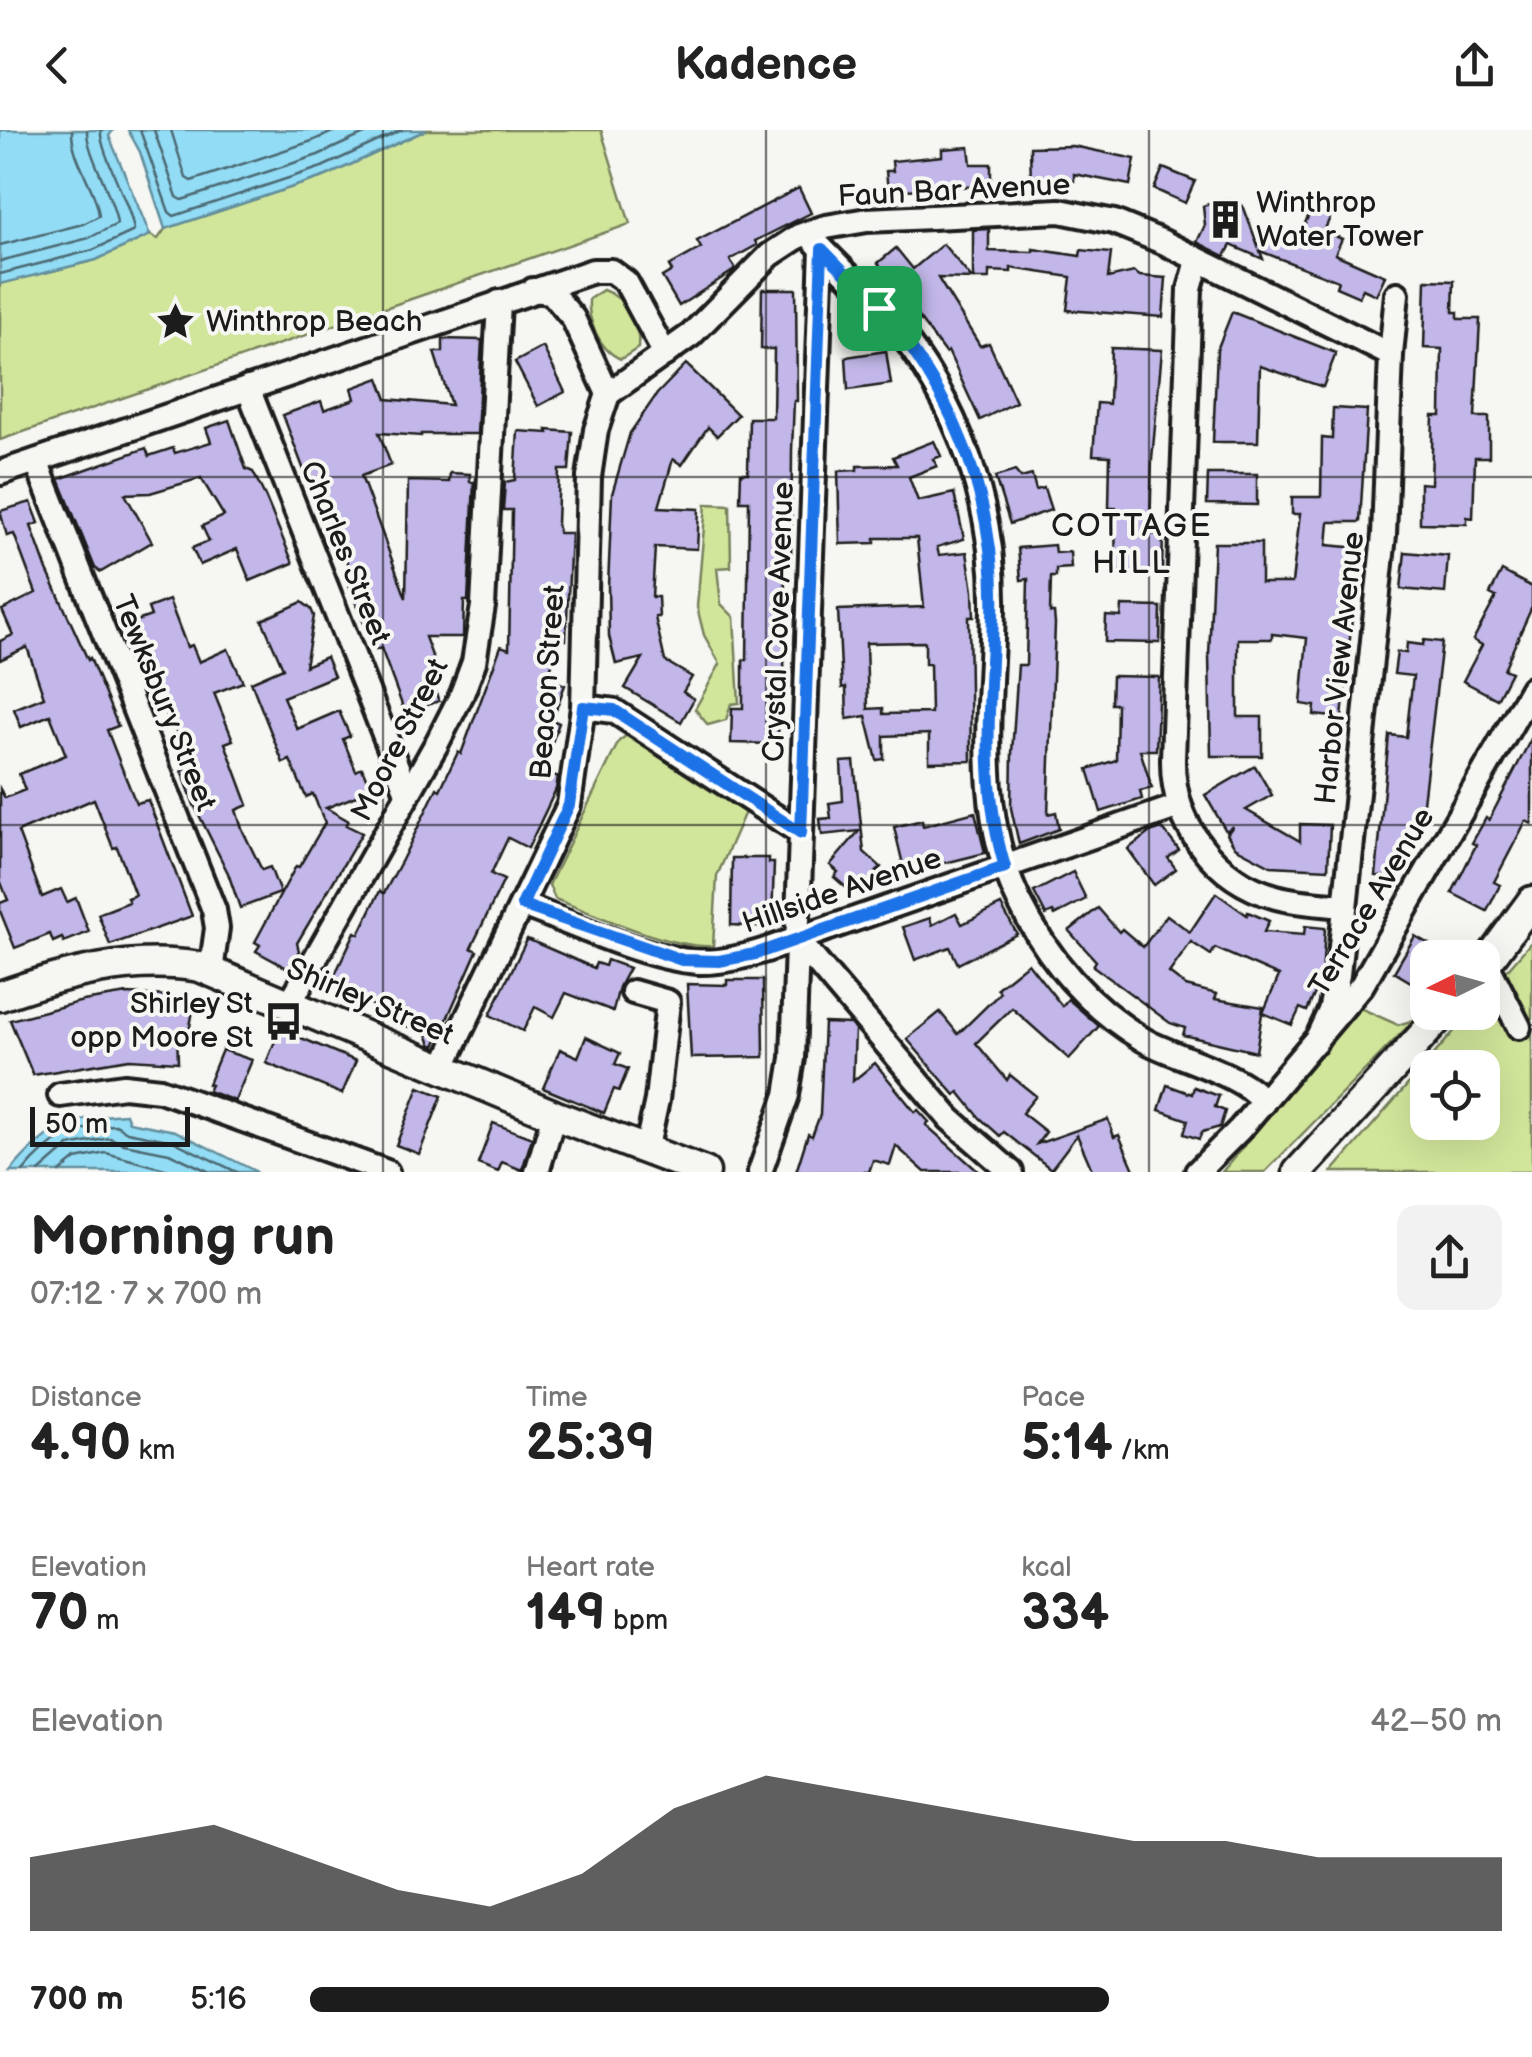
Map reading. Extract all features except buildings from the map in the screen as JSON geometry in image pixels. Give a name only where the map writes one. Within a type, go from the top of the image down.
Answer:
[{"type":"main road","points":[[1500,945],[1532,902]]},
{"type":"main road","name":"Shirley Street","points":[[2,989],[131,964],[171,963],[211,971],[554,1115],[705,1172]]},
{"type":"main road","points":[[1298,1172],[1428,1030]]},
{"type":"street","name":"Faun Bar Avenue","points":[[608,394],[691,335],[770,255],[814,241],[836,224],[867,220],[1072,212],[1126,226],[1391,356]]},
{"type":"street","points":[[814,241],[891,322],[923,366],[958,432],[977,482],[993,575],[989,794],[1005,867],[1023,910],[1046,948],[1092,1002],[1158,1047],[1249,1086],[1263,1103]]},
{"type":"street","name":"Crystal Cove Avenue","points":[[760,1172],[792,1073],[814,241]]},
{"type":"street","points":[[1198,260],[1190,289],[1172,759],[1178,806],[1196,839],[1229,875],[1276,897],[1345,906]]},
{"type":"street","points":[[0,473],[593,271],[606,270],[626,282],[665,354]]},
{"type":"street","points":[[534,290],[551,292],[565,304],[608,394]]},
{"type":"street","name":"Harbor View Avenue","points":[[1316,1043],[1336,988],[1345,906],[1384,535],[1397,294]]},
{"type":"street","name":"Moore Street","points":[[290,1003],[462,694],[478,644],[499,302]]},
{"type":"street","name":"Charles Street","points":[[248,388],[408,795]]},
{"type":"street","name":"Beacon Street","points":[[442,1068],[569,805],[583,707],[587,496],[596,430],[608,394]]},
{"type":"street","name":"Tewksbury Street","points":[[36,461],[214,910],[217,928],[211,971]]},
{"type":"street","name":"Terrace Avenue","points":[[1197,1172],[1316,1043],[1368,976],[1532,688]]},
{"type":"street","points":[[583,707],[614,710],[801,833]]},
{"type":"street","name":"Hillside Avenue","points":[[522,905],[682,960],[732,959],[1178,806]]},
{"type":"street","points":[[797,939],[950,1120],[1011,1172]]},
{"type":"street","points":[[632,992],[668,1002],[657,1100],[646,1151]]},
{"type":"street","points":[[1500,994],[1519,1027]]},
{"type":"street","points":[[60,1095],[124,1086],[160,1090],[354,1166],[387,1172]]},
{"type":"street","points":[[536,1172],[554,1115]]},
{"type":"green space","name":"Winthrop Beach","points":[[426,130],[601,130],[630,224],[0,440],[0,284],[96,260],[150,235],[158,239],[165,229],[326,176]]},
{"type":"green space","points":[[603,290],[619,299],[631,313],[637,330],[638,348],[621,359],[601,342],[590,316],[589,299]]},
{"type":"green space","points":[[706,504],[730,505],[731,567],[717,568],[721,604],[734,617],[739,703],[731,704],[726,720],[708,725],[695,709],[720,664],[704,635],[697,607]]},
{"type":"green space","points":[[627,735],[638,737],[745,812],[717,876],[713,946],[676,942],[612,922],[555,899],[549,885],[619,741]]},
{"type":"green space","points":[[1532,941],[1532,1172],[1332,1172],[1410,1082],[1410,1140],[1500,1140],[1500,1050],[1438,1050],[1455,1030],[1500,1030],[1500,978]]},
{"type":"green space","points":[[1360,1008],[1398,1025],[1410,1021],[1265,1172],[1222,1172]]},
{"type":"water","points":[[0,130],[113,130],[109,136],[150,235],[96,260],[0,284]]},
{"type":"water","points":[[128,130],[426,130],[326,176],[165,229],[140,152]]},
{"type":"water","points":[[126,1114],[129,1122],[175,1131],[257,1172],[10,1172],[35,1145],[60,1128],[89,1118]]},
{"type":"place","name":"Winthrop Water Tower","points":[[1226,220]]},
{"type":"place","name":"Winthrop Beach","points":[[176,322]]},
{"type":"place","name":"Shirley St opp Moore St","points":[[283,1021]]},
{"type":"district","name":"COTTAGE HILL","points":[[1132,544]]},
{"type":"route","points":[[822,249],[879,308],[913,350],[942,398],[982,500],[993,575],[988,779],[993,822],[1005,867],[755,954],[707,962],[657,954],[522,905],[569,805],[583,707],[614,710],[801,833],[822,249]]}]
